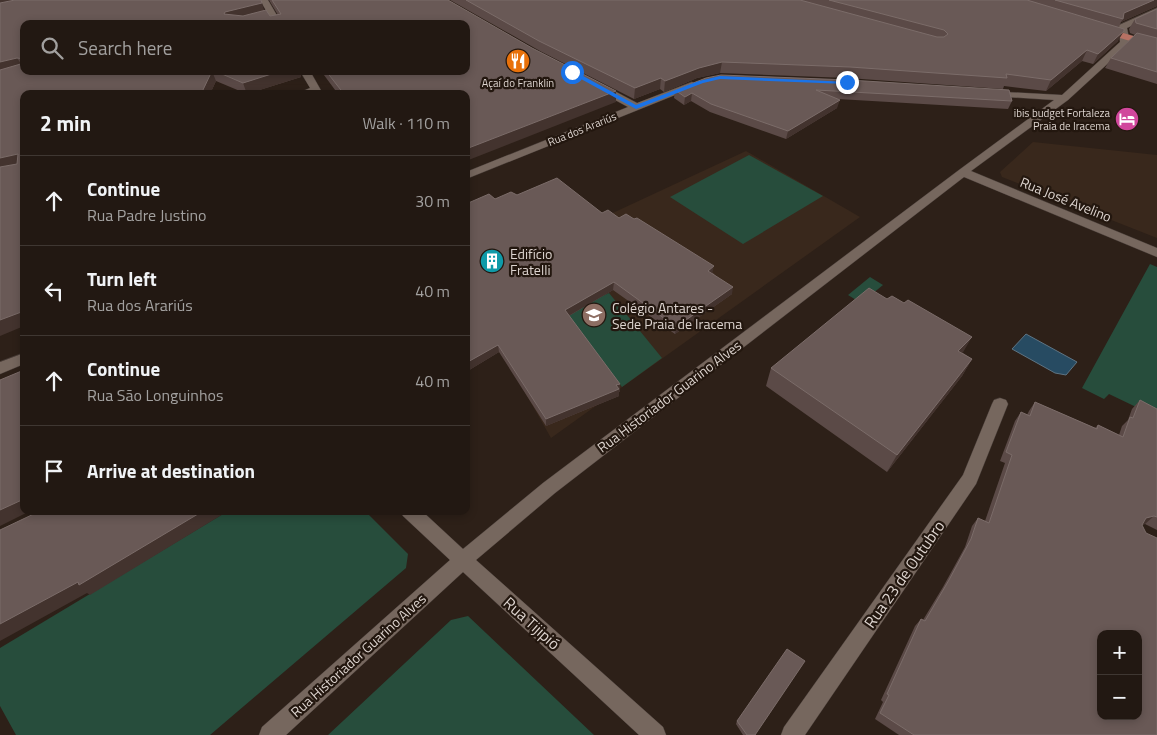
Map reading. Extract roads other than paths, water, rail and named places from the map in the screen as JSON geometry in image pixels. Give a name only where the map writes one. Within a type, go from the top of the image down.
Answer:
[{"type":"main road","points":[[1090,26],[1157,46]]},
{"type":"street","points":[[264,0],[276,20]]},
{"type":"street","points":[[1124,36],[1122,27],[1157,11]]},
{"type":"street","points":[[249,20],[273,14]]},
{"type":"street","name":"Rua Historiador Guarino Alves","points":[[270,735],[463,560],[549,488],[963,172],[1064,98],[1125,43],[1124,36]]},
{"type":"street","points":[[307,75],[316,90]]},
{"type":"street","points":[[588,81],[636,108]]},
{"type":"street","name":"Rua dos Arariús","points":[[470,174],[701,82]]},
{"type":"street","points":[[976,91],[1064,98]]},
{"type":"street","name":"Rua José Avelino","points":[[963,172],[1157,253]]},
{"type":"street","points":[[0,368],[20,360]]},
{"type":"street","name":"Rua 23 de Outubro","points":[[792,735],[970,479],[1000,404]]},
{"type":"street","name":"Rua Tijipió","points":[[413,515],[655,735]]},
{"type":"water","points":[[1026,334],[1077,362],[1066,375],[1055,373],[1012,349]]},
{"type":"place","name":"Açaí do Franklin","points":[[518,61]]},
{"type":"place","name":"ibis budget Fortaleza Praia de Iracema","points":[[1127,119]]},
{"type":"place","name":"Edifício Fratelli","points":[[492,261]]},
{"type":"place","name":"Colégio Antares - Sede Praia de Iracema","points":[[594,315]]}]
